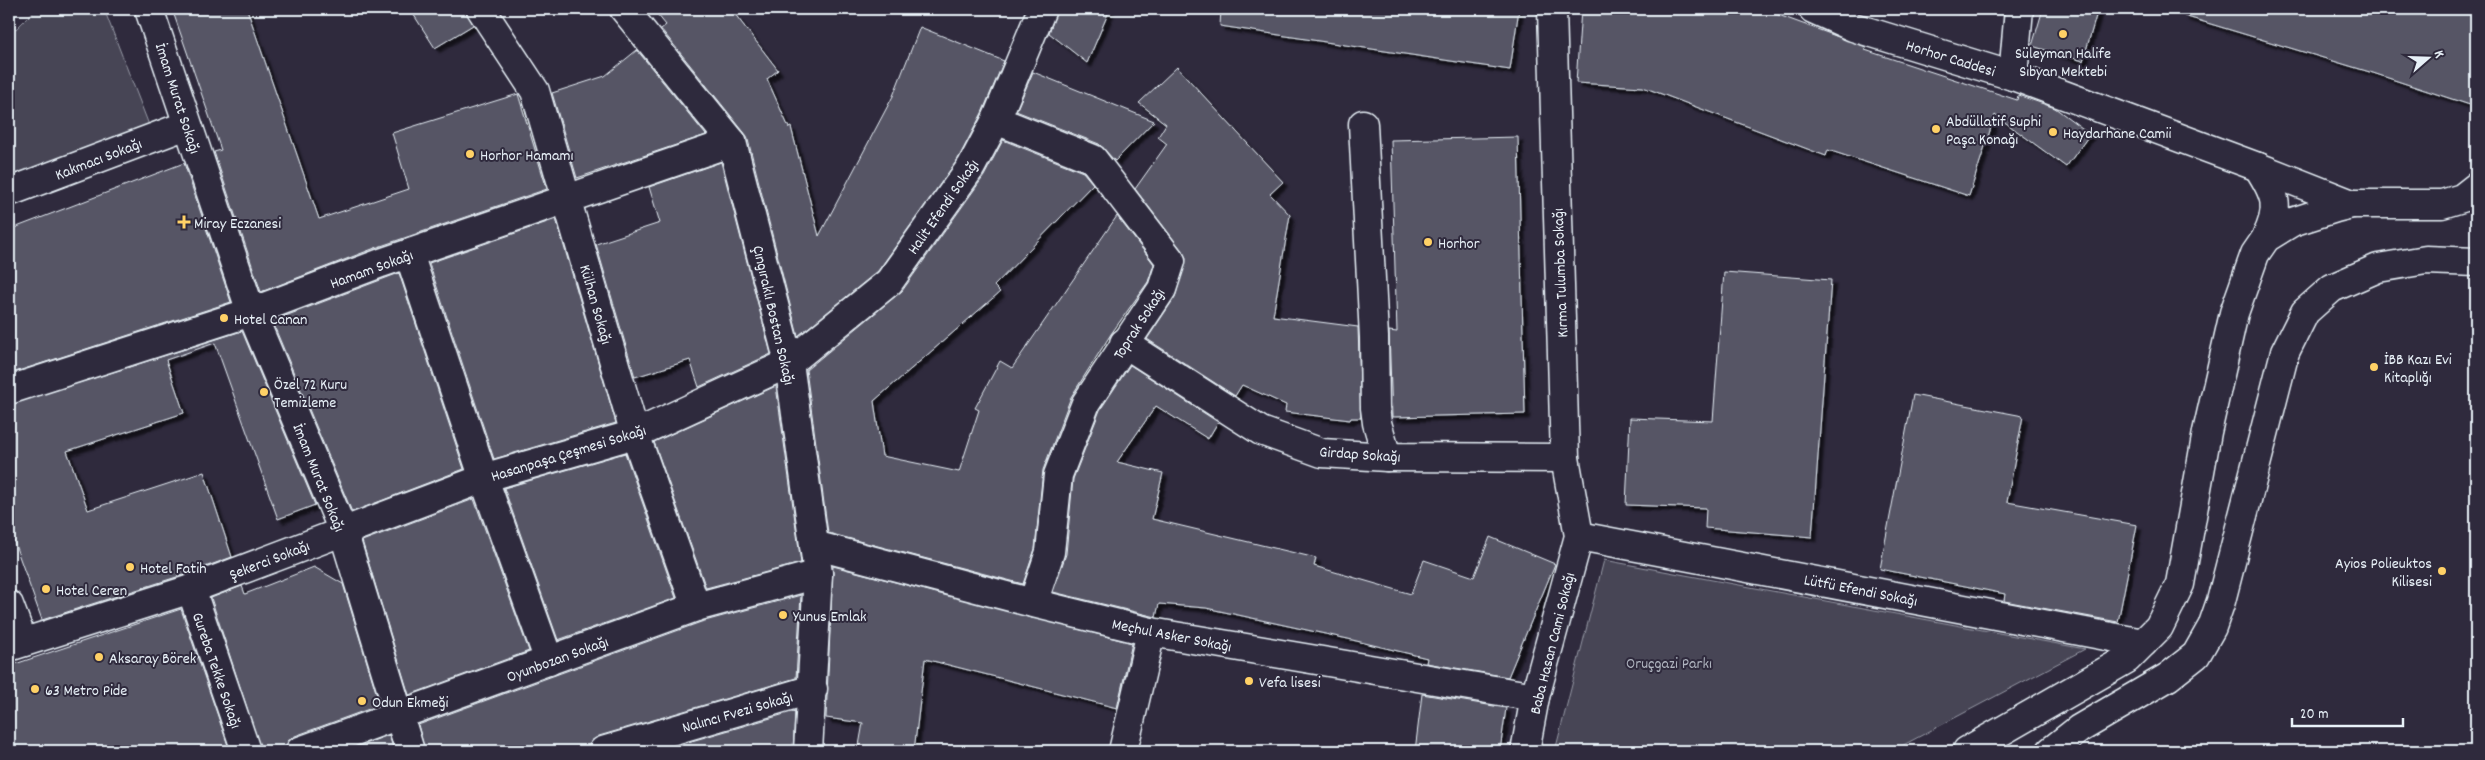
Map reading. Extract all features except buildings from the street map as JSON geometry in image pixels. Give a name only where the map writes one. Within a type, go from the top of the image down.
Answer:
[{"type":"street","name":"İmam Murat Sokağı","points":[[149,9],[251,312],[343,531],[397,715],[410,751]]},
{"type":"street","name":"Külhan Sokağı","points":[[481,9],[535,91],[635,434],[696,608]]},
{"type":"street","name":"Çıngıraklı Bostan Sokağı","points":[[624,9],[732,142],[789,363],[818,574],[808,751]]},
{"type":"street","name":"Halit Efendi Sokağı","points":[[789,363],[889,282],[971,167],[996,120],[1042,9]]},
{"type":"street","name":"Kırma Tulumba Sokağı","points":[[1552,9],[1564,458],[1579,536]]},
{"type":"street","name":"Horhor Caddesi","points":[[1813,9],[1852,27],[2013,76],[2352,204]]},
{"type":"street","points":[[2013,76],[2019,9]]},
{"type":"street","name":"Toprak Sokağı","points":[[996,120],[1093,159],[1171,261],[1162,289],[1124,343],[1086,403],[1058,475],[1050,552],[1032,604]]},
{"type":"street","points":[[1362,124],[1376,370],[1375,408],[1377,423],[1387,457]]},
{"type":"street","name":"Kakmacı Sokağı","points":[[9,192],[187,125]]},
{"type":"street","name":"Hamam Sokağı","points":[[9,390],[251,312],[409,254],[732,142]]},
{"type":"street","points":[[1967,751],[2128,659],[2160,627],[2180,584],[2207,432],[2234,313],[2255,254],[2275,220],[2276,200],[2271,187],[2258,167]]},
{"type":"street","points":[[2266,238],[2292,222],[2310,214],[2352,204],[2442,204],[2462,198],[2476,187]]},
{"type":"street","points":[[409,254],[548,661]]},
{"type":"street","points":[[2051,751],[2079,729],[2168,677],[2196,655],[2212,627],[2221,601],[2285,352],[2305,312],[2332,288],[2378,268],[2426,260],[2476,262]]},
{"type":"street","name":"Girdap Sokağı","points":[[1124,343],[1261,431],[1322,453],[1387,457],[1564,458]]},
{"type":"street","name":"Hasanpaşa Çeşmesi Sokağı","points":[[343,531],[484,478],[635,434],[789,363]]},
{"type":"street","name":"Şekerci Sokağı","points":[[16,645],[191,589],[343,531]]},
{"type":"street","name":"Lütfü Efendi Sokağı","points":[[1579,536],[2144,643]]},
{"type":"street","name":"Baba Hasan Cami Sokağı","points":[[1525,751],[1535,697],[1579,536]]},
{"type":"street","name":"Meçhul Asker Sokağı","points":[[814,545],[1032,604],[1151,632],[1535,697]]},
{"type":"street","name":"Oyunbozan Sokağı","points":[[300,751],[696,608],[818,574]]},
{"type":"street","name":"Gureba Tekke Sokağı","points":[[191,589],[246,751]]},
{"type":"street","points":[[9,605],[16,645]]},
{"type":"street","points":[[1123,751],[1151,632]]},
{"type":"street","name":"Nalıncı Fvezi Sokağı","points":[[603,751],[813,689]]},
{"type":"green space","points":[[36,9],[104,9],[154,138],[9,175],[9,36]]},
{"type":"green space","name":"Oruçgazi Parkı","points":[[1604,560],[2085,649],[1892,751],[1555,751]]},
{"type":"place","name":"Süleyman Halife Sıbyan Mektebi","points":[[2063,34]]},
{"type":"place","name":"Abdüllatif Suphi Paşa Konağı","points":[[1936,129]]},
{"type":"place","name":"Haydarhane Camii","points":[[2053,132]]},
{"type":"place","name":"Horhor Hamamı","points":[[470,154]]},
{"type":"place","name":"Miray Eczanesi","points":[[184,222]]},
{"type":"place","name":"Horhor","points":[[1428,242]]},
{"type":"place","name":"Hotel Canan","points":[[224,318]]},
{"type":"place","name":"İBB Kazı Evi Kitaplığı","points":[[2374,367]]},
{"type":"place","name":"Özel 72 Kuru Temizleme","points":[[264,392]]},
{"type":"place","name":"Hotel Fatih","points":[[130,567]]},
{"type":"place","name":"Ayios Polieuktos Kilisesi","points":[[2442,571]]},
{"type":"place","name":"Hotel Ceren","points":[[46,589]]},
{"type":"place","name":"Yunus Emlak","points":[[783,615]]},
{"type":"place","name":"Aksaray Börek","points":[[99,657]]},
{"type":"place","name":"Vefa lisesi","points":[[1249,681]]},
{"type":"place","name":"63 Metro Pide","points":[[35,689]]},
{"type":"place","name":"Odun Ekmeği","points":[[362,701]]}]
